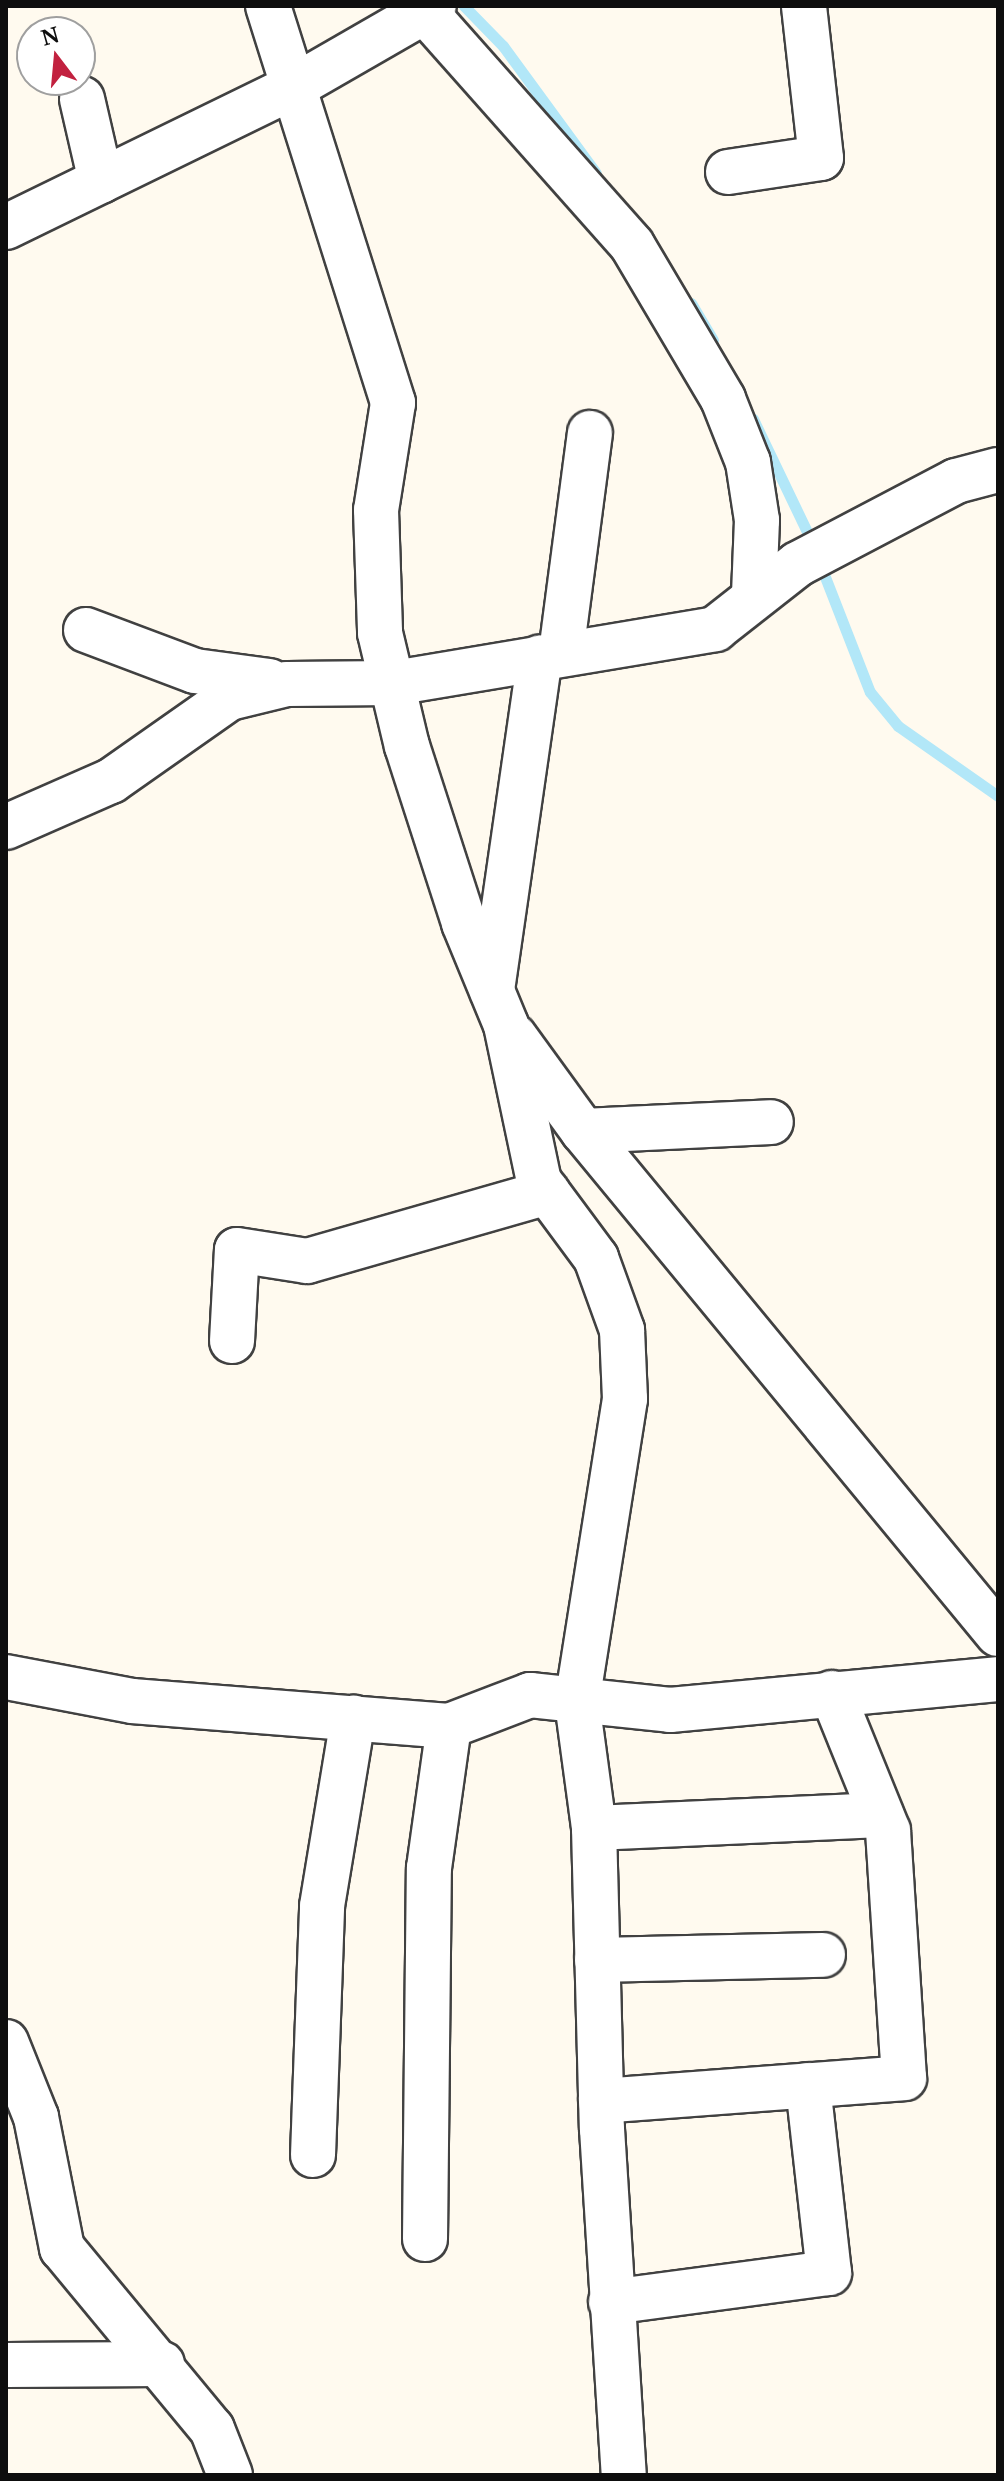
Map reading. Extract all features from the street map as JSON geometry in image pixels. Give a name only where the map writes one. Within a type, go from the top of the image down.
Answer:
[{"type":"street","points":[[268,6],[393,403],[376,510],[380,633],[407,746],[499,1007],[539,1181],[596,1258],[622,1330],[625,1399],[577,1702],[594,1828],[601,2101],[624,2475]]},
{"type":"street","points":[[728,172],[821,158],[804,6]]},
{"type":"street","points":[[6,227],[295,86],[431,10],[632,245],[723,399],[748,462],[757,520],[754,596]]},
{"type":"street","points":[[82,99],[101,181]]},
{"type":"street","points":[[590,433],[551,655],[499,1007],[583,1131],[998,1634]]},
{"type":"street","points":[[86,630],[195,671],[287,684],[394,683],[715,629],[754,596],[824,550],[956,481],[998,470]]},
{"type":"street","points":[[6,827],[111,781],[229,698],[287,684]]},
{"type":"street","points":[[583,1131],[771,1122]]},
{"type":"street","points":[[232,1341],[237,1250],[307,1261],[547,1192]]},
{"type":"street","points":[[6,1677],[132,1701],[449,1726],[530,1695],[670,1710],[998,1679]]},
{"type":"street","points":[[601,2101],[904,2078],[888,1831],[832,1693]]},
{"type":"street","points":[[313,2155],[322,1906],[353,1718]]},
{"type":"street","points":[[425,2239],[429,1868],[449,1726]]},
{"type":"street","points":[[594,1828],[881,1815]]},
{"type":"street","points":[[597,1960],[823,1955]]},
{"type":"street","points":[[6,2042],[36,2117],[62,2248],[162,2364],[212,2429],[230,2475]]},
{"type":"street","points":[[611,2302],[829,2273],[808,2085]]},
{"type":"street","points":[[6,2365],[162,2364]]},
{"type":"waterway","points":[[464,6],[503,46],[596,173]]},
{"type":"waterway","points":[[691,303],[713,340]]},
{"type":"waterway","points":[[753,419],[813,544]]},
{"type":"waterway","points":[[820,564],[870,692],[898,726],[998,796]]}]
